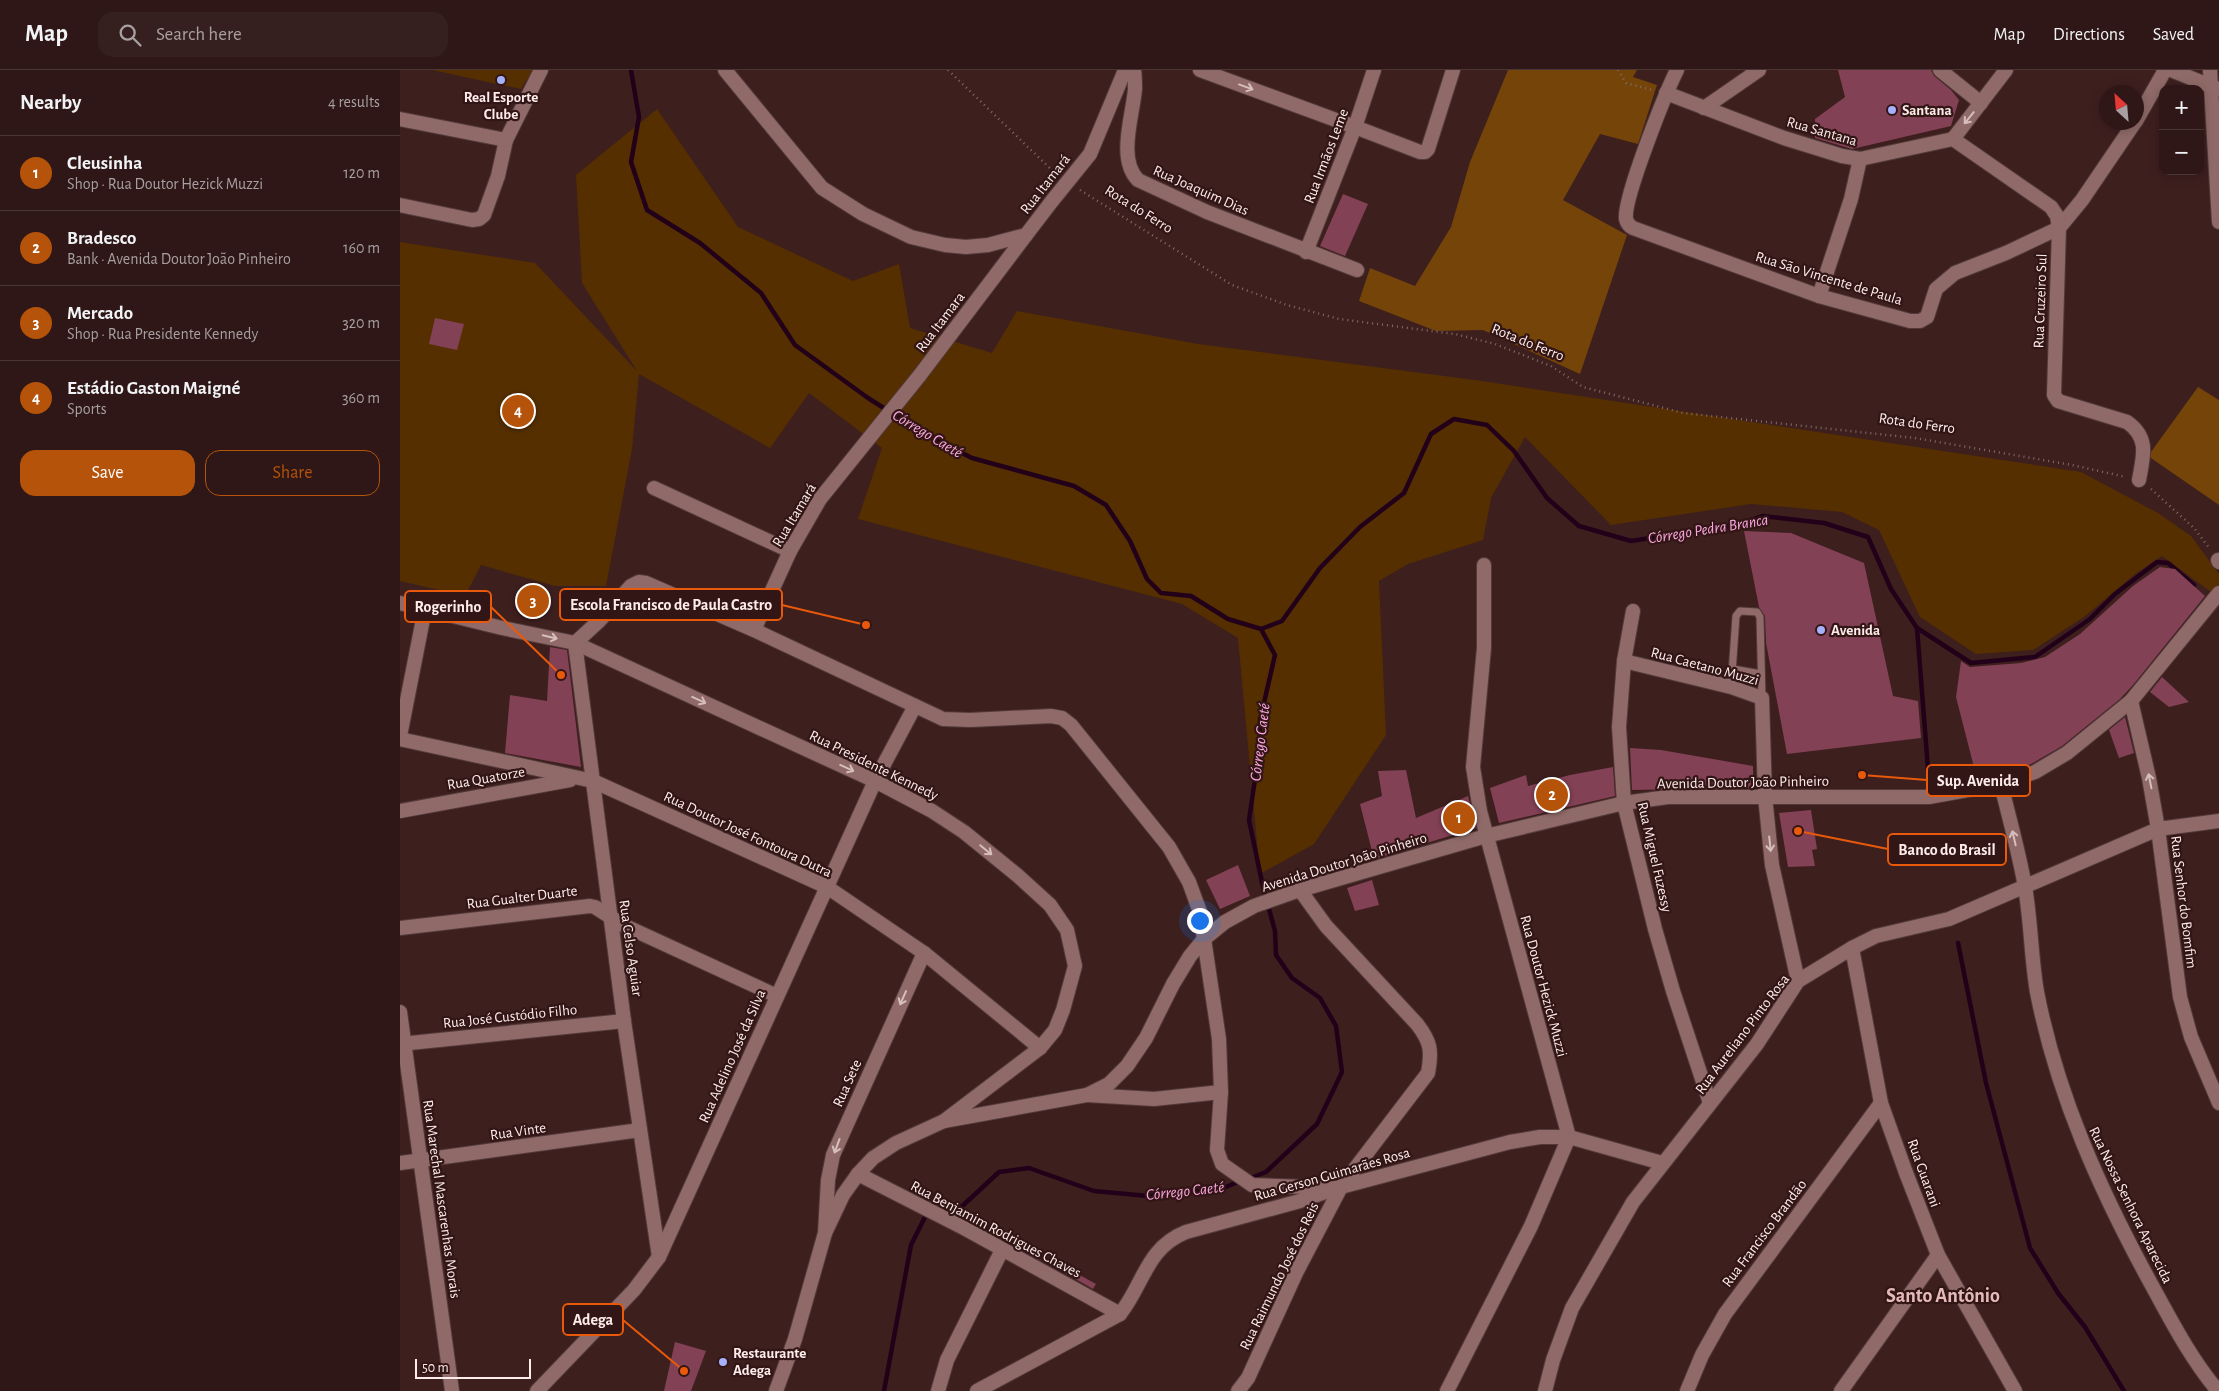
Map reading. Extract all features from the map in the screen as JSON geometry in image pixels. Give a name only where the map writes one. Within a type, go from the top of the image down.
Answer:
[{"type":"street","points":[[400,205],[472,220],[479,219],[484,215],[495,184],[506,140],[541,70]]},
{"type":"street","points":[[725,70],[822,188],[863,214],[911,237],[945,245],[966,247],[988,245],[1026,235]]},
{"type":"street","name":"Rua Itamará","points":[[1026,235],[1090,154],[1125,70]]},
{"type":"street","name":"Rua Joaquim Dias","points":[[1134,70],[1135,90],[1128,137],[1129,163],[1133,174],[1149,186],[1207,212],[1306,252],[1357,270]]},
{"type":"street","points":[[1200,70],[1420,152],[1425,152],[1428,149],[1453,70]]},
{"type":"street","name":"Rua Irmãos Leme","points":[[1306,252],[1355,127],[1374,70]]},
{"type":"street","points":[[1666,93],[1677,70]]},
{"type":"street","points":[[1704,108],[1759,70]]},
{"type":"street","points":[[1940,70],[1981,103]]},
{"type":"street","points":[[2006,70],[1953,139],[2051,207],[2058,216],[2059,228]]},
{"type":"street","points":[[2144,108],[2166,70]]},
{"type":"street","points":[[2171,70],[2215,88]]},
{"type":"street","points":[[2210,70],[2215,88],[2219,222]]},
{"type":"street","name":"Rua Santana","points":[[1666,93],[1784,138],[1842,156],[1860,159],[1953,139]]},
{"type":"street","name":"Rua São Vincente de Paula","points":[[1666,93],[1635,180],[1626,217],[1632,228],[1819,296],[1910,321],[1920,321],[1927,317],[1936,289],[1955,274],[2059,228]]},
{"type":"street","points":[[400,119],[506,140]]},
{"type":"street","points":[[2059,228],[2082,200],[2130,130]]},
{"type":"street","points":[[1819,296],[1851,199],[1860,159]]},
{"type":"street","name":"Rua Cruzeiro Sul","points":[[2059,228],[2054,395],[2058,401],[2127,422],[2134,427],[2144,447],[2139,480]]},
{"type":"street","name":"Rua Itamara","points":[[877,427],[920,375],[1026,235]]},
{"type":"street","name":"Rua Itamará","points":[[754,630],[790,551],[820,499],[877,427]]},
{"type":"street","points":[[654,488],[790,551]]},
{"type":"street","name":"Rua Doutor Hezick Muzzi","points":[[1484,565],[1484,648],[1473,767],[1486,836],[1568,1136]]},
{"type":"street","points":[[575,643],[599,621],[623,593],[639,582],[646,583],[754,630],[943,719],[953,721],[1051,716],[1062,718],[1071,725],[1169,847],[1192,890],[1200,912],[1219,1039],[1221,1092],[1217,1150],[1222,1164],[1248,1184],[1339,1188]]},
{"type":"street","name":"Avenida Doutor João Pinheiro","points":[[776,1391],[795,1339],[825,1233],[842,1195],[873,1158],[896,1143],[944,1121],[1087,1095],[1108,1084],[1127,1066],[1146,1038],[1173,984],[1190,956],[1204,939],[1225,922],[1254,906],[1297,892],[1486,836],[1624,803],[1668,797],[1928,797],[2001,784],[2035,772],[2067,753],[2131,701],[2219,593]]},
{"type":"street","name":"Rua Presidente Kennedy","points":[[400,603],[502,628],[575,643],[875,781],[932,811],[964,832],[1017,875],[1050,905],[1067,930],[1075,966],[1054,1030],[1040,1048],[944,1121]]},
{"type":"street","points":[[400,738],[425,609]]},
{"type":"street","name":"Rua Miguel Fuzessy","points":[[1633,611],[1624,661],[1620,727],[1624,803],[1657,938],[1710,1103]]},
{"type":"street","name":"Rua Celso Aguiar","points":[[575,643],[586,780],[610,917],[659,1257]]},
{"type":"street","name":"Rua Caetano Muzzi","points":[[1624,661],[1731,687],[1762,698],[1764,796],[1772,865],[1798,981]]},
{"type":"street","name":"Rua Senhor do Bomfim","points":[[2131,701],[2149,778],[2158,829],[2180,997],[2190,1036],[2219,1103]]},
{"type":"street","name":"Rua Adelino José da Silva","points":[[537,1391],[634,1290],[659,1257],[875,781],[915,706]]},
{"type":"street","name":"Rua Doutor José Fontoura Dutra","points":[[400,738],[586,780],[827,887],[924,954],[1040,1048]]},
{"type":"street","name":"Rua Quatorze","points":[[400,811],[586,780]]},
{"type":"street","name":"Rua Nossa Senhora Aparecida","points":[[2001,784],[2025,886],[2037,990],[2053,1061],[2082,1144],[2127,1240],[2177,1332],[2201,1371],[2218,1391]]},
{"type":"street","name":"Rua Aureliano Pinto Rosa","points":[[1545,1391],[1553,1360],[1572,1308],[1633,1202],[1757,1044],[1798,981],[1852,948],[1876,936],[1949,919],[2158,829],[2219,821]]},
{"type":"street","name":"Rua Raimundo José dos Reis","points":[[1238,1391],[1248,1378],[1296,1273],[1339,1188],[1428,1073],[1431,1056],[1427,1037],[1417,1024],[1297,892]]},
{"type":"street","name":"Rua Gualter Duarte","points":[[400,928],[579,906],[595,907],[610,917],[777,996]]},
{"type":"street","name":"Rua Guarani","points":[[1852,948],[1881,1103],[1938,1255],[2015,1391]]},
{"type":"street","name":"Rua Sete","points":[[825,1233],[828,1180],[834,1156],[924,954]]},
{"type":"street","name":"Rua Marechal Mascarenhas Morais","points":[[400,1012],[402,1044],[452,1391]]},
{"type":"street","name":"Rua José Custódio Filho","points":[[402,1044],[624,1021]]},
{"type":"street","points":[[1087,1095],[1154,1099],[1221,1092]]},
{"type":"street","name":"Rua Francisco Brandão","points":[[1687,1391],[1702,1355],[1725,1314],[1881,1103]]},
{"type":"street","name":"Rua Vinte","points":[[400,1163],[640,1130]]},
{"type":"street","points":[[1447,1391],[1531,1226],[1568,1136]]},
{"type":"street","name":"Rua Gerson Guimarães Rosa","points":[[977,1391],[1120,1314],[1128,1303],[1147,1265],[1160,1248],[1173,1237],[1339,1188],[1510,1142],[1540,1137],[1568,1136],[1662,1163]]},
{"type":"street","name":"Rua Benjamim Rodrigues Chaves","points":[[858,1174],[964,1228],[1120,1314]]},
{"type":"street","points":[[938,1391],[947,1360],[1002,1250]]},
{"type":"street","points":[[1841,1391],[1938,1255]]},
{"type":"lane","points":[[1731,687],[1736,616],[1740,611],[1754,612],[1760,616],[1762,698]]},
{"type":"lane","points":[[1732,669],[1761,674]]},
{"type":"path","points":[[948,70],[1058,176]]},
{"type":"path","points":[[1618,70],[1626,82],[1666,93]]},
{"type":"path","name":"Rota do Ferro","points":[[1073,186],[1232,285],[1287,305],[1339,319],[1455,334],[1495,344],[1551,366],[1583,387],[1683,413],[1914,438],[2072,465],[2139,480],[2154,491],[2194,528],[2219,561]]},
{"type":"shaded area","name":"Real Esporte Clube","points":[[432,70],[533,70],[521,89]]},
{"type":"shaded area","points":[[1508,70],[1637,70],[1633,77],[1657,85],[1638,144],[1600,134],[1563,200],[1627,235],[1580,374],[1483,330],[1436,331],[1359,301],[1370,268],[1415,286],[1451,227],[1470,162]]},
{"type":"shaded area","points":[[657,109],[738,227],[853,281],[899,264],[910,328],[992,353],[1017,311],[1198,344],[1475,380],[2081,472],[2158,513],[2191,536],[2219,574],[2219,584],[2211,592],[2162,556],[2135,574],[2084,617],[2033,650],[1976,654],[1920,617],[1879,530],[1842,512],[1751,504],[1611,525],[1525,437],[1491,498],[1483,540],[1408,564],[1379,581],[1386,735],[1314,844],[1260,874],[1238,638],[1182,604],[858,519],[882,448],[809,393],[770,448],[639,374],[632,449],[606,586],[555,586],[481,565],[465,596],[400,581],[400,242],[535,263],[637,371],[582,283],[576,175]]},
{"type":"shaded area","points":[[2198,387],[2219,400],[2219,505],[2148,456]]},
{"type":"building","name":"Santana","points":[[1838,70],[1931,70],[1934,76],[1951,90],[1959,100],[1951,126],[1852,149],[1815,138],[1815,119],[1845,97]]},
{"type":"building","points":[[1343,194],[1368,204],[1345,256],[1320,246]]},
{"type":"building","points":[[435,318],[464,324],[457,350],[429,344]]},
{"type":"building","name":"Avenida","points":[[1744,531],[1791,533],[1864,563],[1893,696],[1918,701],[1921,738],[1787,754],[1766,643],[1765,616],[1759,607]]},
{"type":"building","points":[[2160,567],[2175,569],[2205,596],[2133,685],[2120,699],[2062,746],[2031,764],[1999,776],[1977,779],[1956,697],[1961,661],[1970,667],[2021,663],[2045,657],[2080,634],[2133,586]]},
{"type":"building","points":[[550,647],[567,650],[581,767],[505,753],[510,695],[547,701]]},
{"type":"building","points":[[2162,677],[2189,702],[2169,707],[2150,692]]},
{"type":"building","points":[[2125,717],[2134,753],[2119,758],[2109,730]]},
{"type":"building","points":[[1630,748],[1661,750],[1753,766],[1753,788],[1632,790]]},
{"type":"building","points":[[1613,767],[1615,796],[1499,823],[1490,788],[1526,775],[1528,786],[1570,775]]},
{"type":"building","points":[[1406,770],[1416,818],[1468,796],[1476,828],[1374,859],[1360,804],[1382,796],[1378,771]]},
{"type":"building","points":[[1811,810],[1817,849],[1812,850],[1815,866],[1788,867],[1779,813]]},
{"type":"building","points":[[1238,865],[1250,896],[1220,909],[1206,880]]},
{"type":"building","points":[[1372,880],[1379,905],[1355,911],[1347,888]]},
{"type":"building","points":[[1067,1268],[1096,1284],[1093,1289],[1065,1273]]},
{"type":"building","points":[[675,1342],[706,1351],[691,1391],[664,1391]]},
{"type":"waterway","name":"Córrego Caeté","points":[[631,70],[639,117],[631,162],[647,210],[700,243],[761,293],[795,345],[868,398],[928,436],[972,458],[1074,486],[1106,505],[1130,541],[1147,579],[1161,593],[1191,596],[1228,619],[1261,629],[1275,655],[1260,720],[1260,745],[1249,820],[1263,887],[1275,931],[1276,955],[1292,978],[1320,998],[1336,1026],[1342,1072],[1317,1124],[1266,1172],[1248,1179]]},
{"type":"waterway","name":"Córrego Pedra Branca","points":[[1261,629],[1282,621],[1320,568],[1360,527],[1404,493],[1431,434],[1454,419],[1487,425],[1514,451],[1547,498],[1579,526],[1631,541],[1740,524],[1763,516],[1824,523],[1868,537],[1891,589],[1917,628],[1971,663],[2035,657],[2090,619],[2115,594],[2157,562],[2168,563],[2194,585]]},
{"type":"waterway","points":[[1917,628],[1929,782]]},
{"type":"waterway","points":[[1958,943],[1986,1083],[2030,1248],[2058,1293],[2085,1327],[2124,1391]]},
{"type":"waterway","name":"Córrego Caeté","points":[[942,1213],[957,1211],[999,1172],[1029,1168],[1094,1191],[1148,1196],[1221,1189],[1240,1181]]},
{"type":"waterway","name":"Córrego Caeté","points":[[884,1391],[911,1245],[926,1215],[930,1214]]},
{"type":"place","name":"Real Esporte Clube","points":[[501,80]]},
{"type":"place","name":"Santana","points":[[1892,110]]},
{"type":"place","name":"Estádio Gaston Maigné","points":[[518,411]]},
{"type":"place","name":"Mercado","points":[[533,601]]},
{"type":"place","name":"Escola Francisco de Paula Castro","points":[[866,625]]},
{"type":"place","name":"Avenida","points":[[1821,630]]},
{"type":"place","name":"Rogerinho","points":[[561,675]]},
{"type":"place","name":"Sup. Avenida","points":[[1862,775]]},
{"type":"place","name":"Bradesco","points":[[1552,795]]},
{"type":"place","name":"Cleusinha","points":[[1459,818]]},
{"type":"place","name":"Banco do Brasil","points":[[1798,831]]},
{"type":"place","name":"Restaurante Adega","points":[[723,1362]]},
{"type":"place","name":"Adega","points":[[684,1371]]},
{"type":"district","name":"Santo Antônio","points":[[1943,1295]]}]
